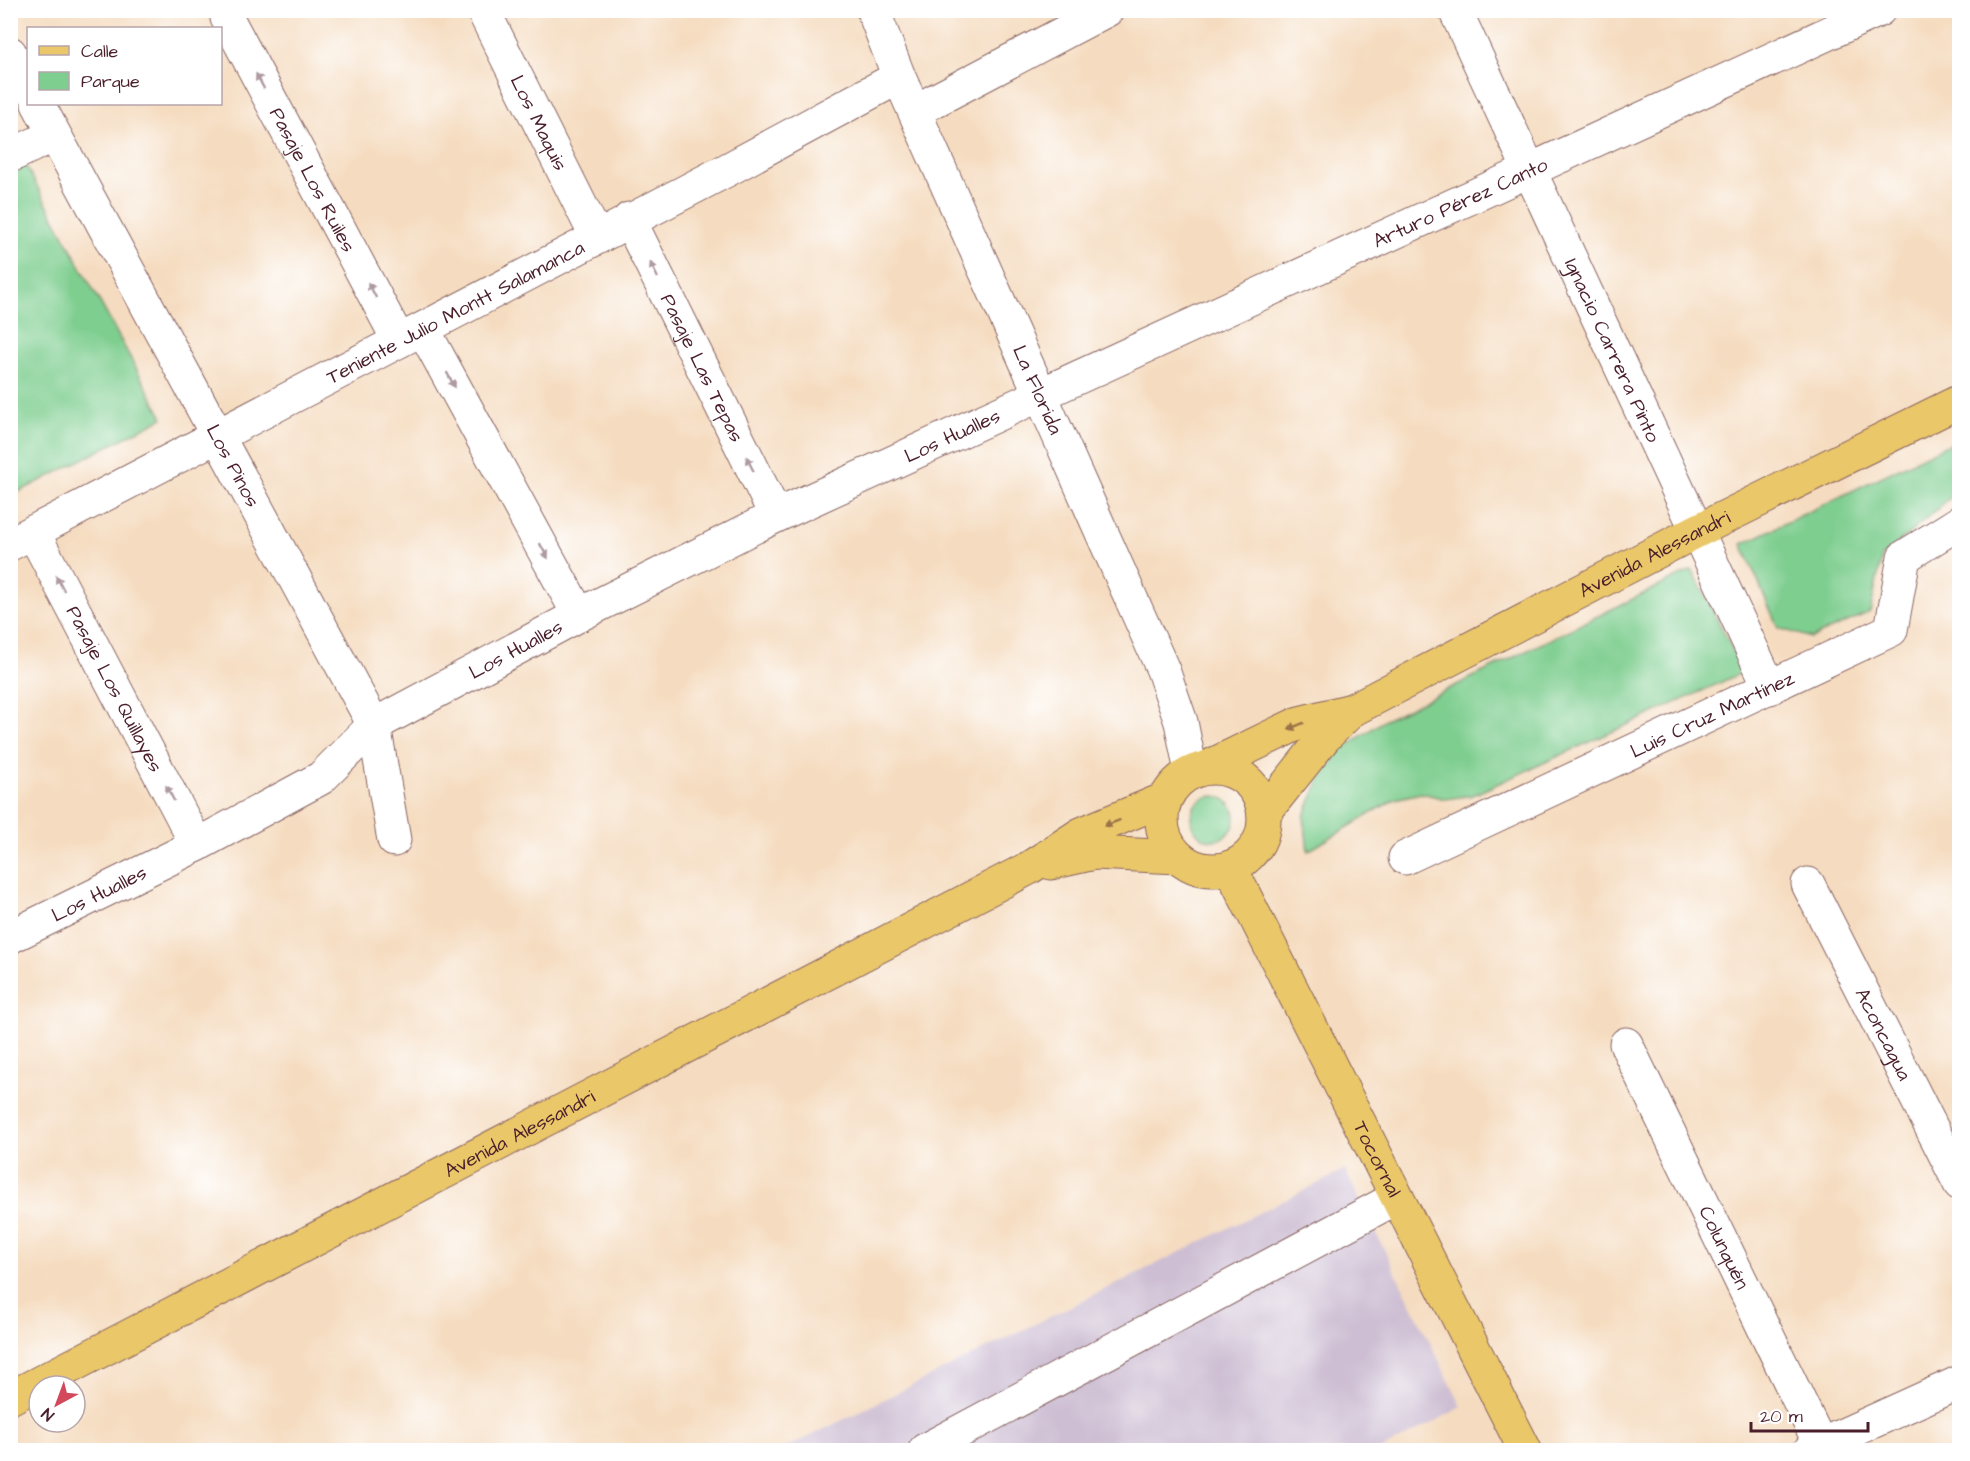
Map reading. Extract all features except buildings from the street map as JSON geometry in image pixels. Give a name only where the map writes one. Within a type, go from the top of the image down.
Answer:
[{"type":"main road","name":"Avenida Alessandri","points":[[1199,769],[1299,723],[1352,710],[1697,531],[1959,401]]},
{"type":"main road","name":"Avenida Alessandri","points":[[1265,812],[1324,738],[1352,710]]},
{"type":"main road","points":[[1226,768],[1240,775],[1252,784],[1265,812],[1261,841],[1256,849],[1244,860],[1230,867],[1215,870],[1200,868],[1178,857],[1168,845],[1162,830],[1161,815],[1165,799],[1175,783],[1199,769],[1226,768]]},
{"type":"main road","name":"Avenida Alessandri","points":[[10,1398],[1029,868],[1081,834],[1165,799]]},
{"type":"main road","name":"Avenida Alessandri","points":[[1029,868],[1095,853],[1178,857]]},
{"type":"main road","name":"Tocornal","points":[[1230,867],[1396,1198],[1526,1450]]},
{"type":"street","name":"Los Maquis","points":[[483,10],[596,236]]},
{"type":"street","name":"La Florida","points":[[873,10],[899,77],[1164,670],[1199,769]]},
{"type":"street","points":[[915,111],[1107,10]]},
{"type":"street","name":"Ignacio Carrera Pinto","points":[[1455,10],[1770,688]]},
{"type":"street","name":"Arturo Pérez Canto","points":[[1041,394],[1879,10]]},
{"type":"street","name":"Pasaje Los Ruiles","points":[[224,19],[579,615]]},
{"type":"street","points":[[10,53],[27,85]]},
{"type":"street","name":"Teniente Julio Montt Salamanca","points":[[22,538],[899,77]]},
{"type":"street","points":[[10,156],[51,114]]},
{"type":"street","name":"Los Pinos","points":[[51,114],[217,436],[374,725],[394,840]]},
{"type":"street","name":"Pasaje Las Tepas","points":[[629,219],[776,516]]},
{"type":"street","name":"Los Hualles","points":[[13,930],[197,845],[321,778],[374,725],[579,615],[776,516],[1041,394]]},
{"type":"street","name":"Luis Cruz Martínez","points":[[1405,858],[1891,630],[1904,557],[1959,522]]},
{"type":"street","name":"Pasaje Los Quillayes","points":[[22,538],[197,845]]},
{"type":"street","name":"Aconcagua","points":[[1808,884],[1959,1184]]},
{"type":"street","name":"Colunquén","points":[[1626,1044],[1818,1449]]},
{"type":"street","points":[[925,1450],[1396,1198]]},
{"type":"street","points":[[1818,1449],[1959,1382]]},
{"type":"shaded area","points":[[1345,1170],[1462,1407],[1381,1450],[782,1450]]},
{"type":"green space","points":[[25,164],[163,418],[11,496],[10,171]]},
{"type":"green space","points":[[1953,442],[1959,462],[1959,490],[1882,557],[1870,612],[1811,638],[1778,628],[1742,544]]},
{"type":"green space","points":[[1692,570],[1744,672],[1473,795],[1446,799],[1421,793],[1395,799],[1308,851],[1304,817],[1319,781],[1342,749],[1385,720]]},
{"type":"green space","points":[[1213,796],[1228,803],[1235,818],[1228,833],[1213,840],[1198,833],[1191,818],[1198,803]]}]
